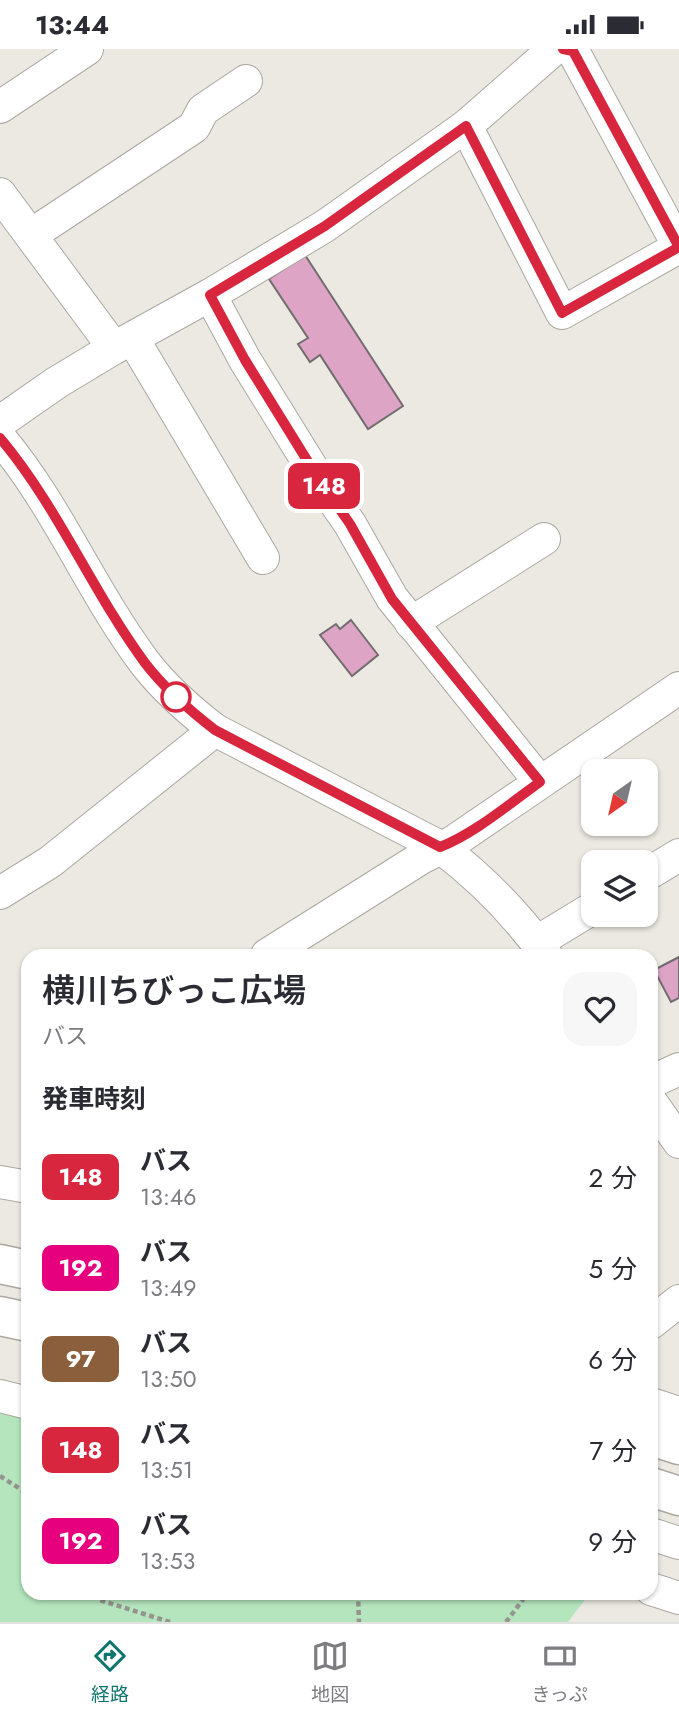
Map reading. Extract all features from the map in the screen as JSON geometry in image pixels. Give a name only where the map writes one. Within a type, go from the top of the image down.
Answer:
[{"type":"highway","points":[[0,1263],[21,1268]]},
{"type":"highway","points":[[658,1438],[679,1445]]},
{"type":"highway","points":[[658,1489],[679,1496]]},
{"type":"street","points":[[0,107],[87,49]]},
{"type":"street","points":[[0,422],[56,383],[325,226],[567,50],[679,247],[562,313],[466,126]]},
{"type":"street","points":[[246,81],[204,110],[194,127],[12,219],[124,343],[263,558]]},
{"type":"street","points":[[210,295],[245,360],[318,478],[350,524],[392,599],[540,782]]},
{"type":"street","points":[[0,438],[43,495],[102,599],[146,664],[185,706],[215,730],[440,847],[494,895],[541,949],[581,917]]},
{"type":"street","points":[[411,623],[544,539]]},
{"type":"street","points":[[277,949],[440,847],[453,842],[679,688]]},
{"type":"street","points":[[0,893],[50,862],[215,730]]},
{"type":"street","points":[[658,868],[679,855]]},
{"type":"street","points":[[658,1079],[679,1069]]},
{"type":"street","points":[[658,1112],[679,1142]]},
{"type":"street","points":[[658,1318],[679,1301]]},
{"type":"street","points":[[658,1325],[679,1330]]},
{"type":"street","points":[[0,1396],[21,1401]]},
{"type":"street","points":[[658,1406],[679,1413]]},
{"type":"street","points":[[658,1536],[679,1543]]},
{"type":"street","points":[[658,1591],[679,1598]]},
{"type":"path","points":[[0,1476],[21,1490]]},
{"type":"path","points":[[99,1600],[170,1622]]},
{"type":"path","points":[[358,1600],[359,1622]]},
{"type":"path","points":[[506,1622],[523,1600]]},
{"type":"green space","points":[[0,1408],[21,1412],[21,1600],[585,1600],[568,1622],[0,1622]]},
{"type":"building","points":[[305,255],[403,406],[368,429],[320,355],[310,362],[298,344],[308,338],[269,279]]},
{"type":"building","points":[[351,620],[378,655],[352,676],[320,635],[336,624],[340,629]]},
{"type":"building","points":[[679,957],[679,998],[671,1002],[658,978],[658,968]]},
{"type":"bus line","name":"148","points":[[0,438],[43,495],[102,599],[146,664],[185,706],[215,730],[440,847],[453,842],[540,782],[392,599],[350,524],[318,478],[245,360],[210,295],[325,226],[466,126],[562,313],[679,247],[573,51],[563,49]]}]
